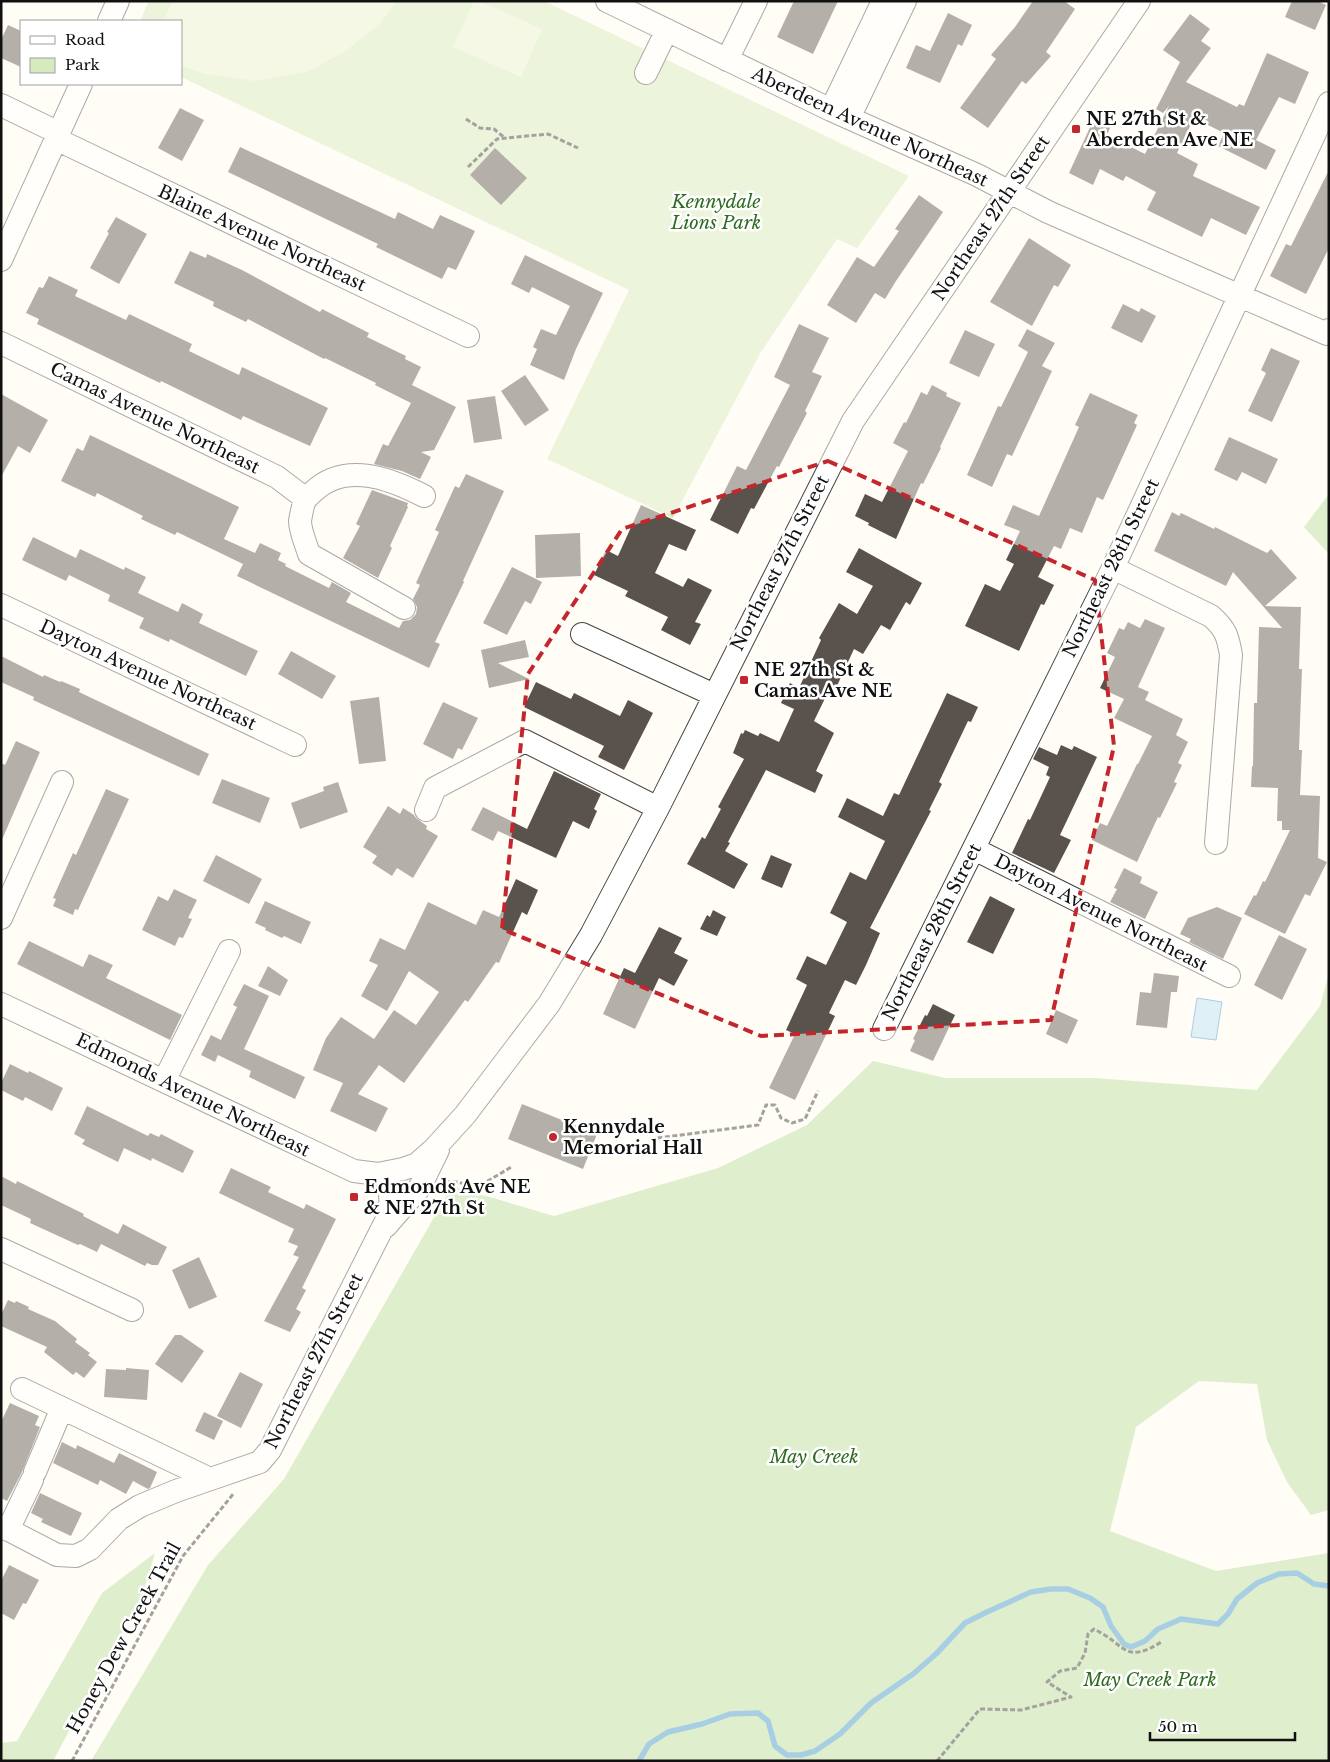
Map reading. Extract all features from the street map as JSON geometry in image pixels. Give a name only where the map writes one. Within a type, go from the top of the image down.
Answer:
[{"type":"street","points":[[109,20],[118,1]]},
{"type":"street","name":"Aberdeen Avenue Northeast","points":[[607,1],[840,114],[977,175],[1048,212],[1328,332]]},
{"type":"street","points":[[727,60],[756,1]]},
{"type":"street","points":[[840,114],[883,1]]},
{"type":"street","points":[[840,114],[905,1]]},
{"type":"street","name":"Northeast 27th Street","points":[[5,1528],[57,1555],[76,1556],[90,1549],[119,1519],[140,1506],[260,1462],[270,1450],[390,1212],[388,1172],[417,1164],[445,1137],[512,1055],[554,996],[591,935],[658,808],[853,421],[1139,1]]},
{"type":"street","points":[[646,74],[667,30]]},
{"type":"street","points":[[1,260],[81,85]]},
{"type":"street","name":"Northeast 28th Street","points":[[884,1029],[1112,568],[1329,103]]},
{"type":"street","name":"Blaine Avenue Northeast","points":[[1,105],[57,136],[468,336]]},
{"type":"street","name":"Camas Avenue Northeast","points":[[1,343],[277,477],[306,499]]},
{"type":"street","points":[[404,608],[309,554],[300,522],[306,499],[320,485],[334,477],[353,474],[373,476],[424,496]]},
{"type":"street","points":[[1112,568],[1212,616],[1222,626],[1228,638],[1231,655],[1216,843]]},
{"type":"street","name":"Dayton Avenue Northeast","points":[[1,605],[295,745]]},
{"type":"street","points":[[582,634],[714,695]]},
{"type":"street","points":[[426,810],[435,788],[525,741],[658,808]]},
{"type":"street","points":[[1,918],[62,782]]},
{"type":"street","name":"Dayton Avenue Northeast","points":[[974,849],[1229,976]]},
{"type":"street","points":[[164,1081],[229,951]]},
{"type":"street","name":"Edmonds Avenue Northeast","points":[[1,1004],[354,1171],[378,1174],[388,1172]]},
{"type":"street","name":"Northeast 27th Street","points":[[380,1232],[420,1187],[445,1137]]},
{"type":"street","points":[[1,1249],[132,1310]]},
{"type":"street","points":[[22,1389],[210,1479]]},
{"type":"street","points":[[5,1528],[34,1476],[62,1408]]},
{"type":"path","points":[[466,119],[480,128],[494,129],[505,139]]},
{"type":"path","points":[[468,167],[497,140],[548,134],[578,148]]},
{"type":"path","points":[[650,1139],[758,1125],[766,1105],[775,1105],[781,1118],[792,1123],[805,1119],[818,1091]]},
{"type":"path","points":[[438,1182],[458,1182],[476,1188],[513,1166]]},
{"type":"path","name":"Honey Dew Creek Trail","points":[[72,1761],[183,1556],[236,1491]]},
{"type":"path","points":[[937,1761],[980,1709],[1021,1710],[1072,1697],[1047,1682],[1060,1671],[1077,1668],[1085,1653],[1088,1634],[1094,1628],[1128,1653],[1136,1654],[1163,1641]]},
{"type":"highlighted area","points":[[828,461],[1095,580],[1114,746],[1051,1020],[761,1036],[502,929],[528,674],[622,529]]},
{"type":"green space","name":"Kennydale Lions Park","points":[[149,1],[544,1],[909,176],[857,248],[837,239],[761,352],[673,518],[547,459],[629,290],[182,77],[182,20],[140,20]]},
{"type":"green space","points":[[173,1],[397,1],[379,25],[344,52],[307,72],[255,81],[206,74],[182,66],[182,20],[164,20]]},
{"type":"green space","points":[[474,1],[480,1],[542,29],[521,77],[453,47]]},
{"type":"green space","points":[[1329,494],[1329,554],[1304,527]]},
{"type":"green space","name":"May Creek","points":[[1329,974],[1329,1510],[1311,1515],[1287,1482],[1267,1440],[1257,1384],[1199,1381],[1136,1427],[1110,1531],[1216,1571],[1329,1553],[1329,1761],[91,1761],[208,1565],[284,1479],[452,1186],[554,1216],[718,1168],[807,1125],[873,1061],[945,1078],[1094,1078],[1257,1090],[1320,1006]]},
{"type":"green space","points":[[155,1553],[143,1593],[53,1761],[1,1761],[1,1743],[17,1741],[102,1593]]},
{"type":"water","points":[[1197,998],[1222,1002],[1216,1040],[1191,1037]]},
{"type":"building","points":[[794,1],[838,1],[813,54],[777,37]]},
{"type":"building","points":[[1033,1],[1064,1],[1075,9],[1046,52],[1051,56],[1026,84],[1022,81],[988,128],[960,108],[996,59],[991,55],[1015,27]]},
{"type":"building","points":[[1292,1],[1317,1],[1326,5],[1315,30],[1285,17]]},
{"type":"building","points":[[948,13],[972,25],[962,46],[958,44],[940,83],[906,68],[916,45],[930,51]]},
{"type":"building","points":[[1190,14],[1210,29],[1201,41],[1211,48],[1186,82],[1237,107],[1239,104],[1244,106],[1267,53],[1309,72],[1295,104],[1279,97],[1256,140],[1276,150],[1266,170],[1218,146],[1224,133],[1194,118],[1177,153],[1198,164],[1193,176],[1260,207],[1246,235],[1211,218],[1202,237],[1147,210],[1156,192],[1126,176],[1123,181],[1100,169],[1093,185],[1069,173],[1098,110],[1114,119],[1107,135],[1145,154],[1169,106],[1163,113],[1156,109],[1180,62],[1163,50]]},
{"type":"building","points":[[8,25],[20,31],[20,67],[1,58],[1,40]]},
{"type":"building","points":[[180,108],[204,120],[182,161],[158,148]]},
{"type":"building","points":[[240,147],[395,219],[398,212],[433,229],[440,215],[475,231],[456,270],[448,267],[442,279],[376,247],[378,244],[228,172]]},
{"type":"building","points":[[495,148],[527,178],[501,205],[470,175]]},
{"type":"building","points":[[1329,170],[1329,248],[1306,294],[1270,276],[1286,244],[1291,246]]},
{"type":"building","points":[[919,195],[943,212],[885,299],[875,293],[856,323],[827,305],[857,257],[874,267],[899,231],[895,229]]},
{"type":"building","points":[[116,217],[147,234],[119,284],[90,268]]},
{"type":"building","points":[[1029,238],[1071,265],[1058,287],[1054,285],[1032,326],[990,302]]},
{"type":"building","points":[[190,251],[206,258],[207,254],[242,270],[320,312],[322,309],[369,333],[367,337],[406,356],[405,359],[421,367],[412,385],[456,407],[434,450],[421,452],[431,457],[420,479],[402,471],[374,464],[383,444],[388,446],[411,403],[375,385],[376,383],[324,359],[248,319],[246,322],[213,306],[214,302],[174,283]]},
{"type":"building","points":[[525,255],[603,293],[576,349],[564,380],[530,365],[537,349],[533,347],[541,329],[556,335],[570,306],[532,287],[529,293],[511,284]]},
{"type":"building","points":[[49,276],[78,290],[75,296],[126,320],[129,314],[192,344],[189,351],[239,375],[242,367],[328,408],[310,446],[243,416],[241,420],[37,324],[39,319],[26,313],[39,287],[43,288]]},
{"type":"building","points":[[1123,304],[1139,312],[1141,308],[1156,316],[1142,343],[1111,328]]},
{"type":"building","points":[[799,324],[829,338],[812,372],[822,376],[805,411],[807,413],[779,467],[777,466],[754,509],[751,508],[738,534],[710,520],[737,466],[746,470],[790,385],[774,377]]},
{"type":"building","points":[[1027,329],[1055,343],[1042,366],[1052,371],[1012,456],[1007,454],[992,487],[967,475],[998,406],[1001,407],[1028,352],[1018,346]]},
{"type":"building","points":[[965,330],[995,344],[979,377],[949,363]]},
{"type":"building","points":[[1271,348],[1300,361],[1272,422],[1248,411],[1266,373],[1261,370]]},
{"type":"building","points":[[525,375],[549,410],[525,426],[501,391]]},
{"type":"building","points":[[932,385],[947,393],[946,396],[961,403],[923,484],[921,483],[896,539],[855,516],[865,494],[882,502],[908,451],[893,443],[904,422],[906,423],[921,392],[927,395]]},
{"type":"building","points":[[1090,393],[1138,415],[1134,423],[1137,425],[1103,500],[1097,497],[1082,533],[1070,528],[1061,549],[1054,546],[1038,577],[1054,585],[1044,605],[1041,604],[1019,651],[965,626],[985,584],[1000,591],[1014,564],[1006,560],[1020,531],[1004,525],[1013,505],[1039,516],[1079,427],[1075,425]]},
{"type":"building","points":[[1,394],[48,420],[30,453],[18,446],[1,477]]},
{"type":"building","points":[[495,396],[502,439],[474,443],[467,400]]},
{"type":"building","points":[[90,435],[239,507],[224,539],[255,553],[260,543],[281,553],[278,560],[286,564],[285,566],[329,588],[332,582],[351,593],[346,602],[399,628],[403,621],[410,620],[416,614],[417,607],[413,599],[420,585],[416,583],[439,532],[435,530],[455,486],[459,488],[466,474],[504,491],[435,642],[440,644],[429,668],[237,576],[243,564],[177,532],[175,535],[141,519],[143,516],[97,493],[95,497],[61,481],[77,448],[83,451]]},
{"type":"building","points":[[1229,437],[1278,459],[1266,484],[1242,472],[1237,481],[1214,470]]},
{"type":"building","points":[[372,490],[408,503],[408,507],[390,546],[392,548],[378,578],[343,558],[360,526],[356,524]]},
{"type":"building","points":[[641,505],[696,530],[686,551],[669,544],[655,573],[683,587],[688,578],[712,590],[695,622],[701,624],[690,645],[661,630],[668,617],[625,596],[628,591],[594,575],[606,550],[618,556]]},
{"type":"building","points":[[1172,512],[1179,516],[1181,513],[1214,529],[1215,527],[1267,553],[1271,549],[1297,578],[1265,606],[1301,607],[1299,669],[1302,669],[1299,750],[1302,750],[1300,795],[1320,796],[1318,858],[1327,862],[1310,896],[1305,894],[1285,934],[1244,914],[1263,881],[1265,882],[1290,830],[1282,830],[1282,821],[1277,821],[1278,788],[1251,787],[1254,703],[1257,703],[1259,627],[1282,628],[1233,572],[1226,586],[1154,551]]},
{"type":"building","points":[[580,533],[581,576],[536,578],[535,535]]},
{"type":"building","points":[[33,537],[76,558],[80,549],[124,570],[125,567],[146,577],[138,593],[178,612],[182,603],[203,614],[199,623],[258,651],[246,676],[170,639],[169,642],[139,628],[144,618],[108,601],[110,595],[69,575],[66,581],[22,560]]},
{"type":"building","points":[[859,548],[922,583],[910,605],[906,602],[890,630],[881,625],[863,654],[854,649],[836,688],[831,686],[814,721],[834,733],[816,771],[823,775],[815,793],[766,770],[725,851],[748,864],[734,889],[687,864],[702,837],[705,839],[721,809],[718,807],[744,759],[733,753],[741,733],[743,734],[745,730],[758,736],[760,733],[779,742],[794,709],[781,703],[790,683],[799,688],[821,640],[819,638],[839,603],[857,614],[873,586],[846,572]]},
{"type":"building","points":[[512,567],[542,582],[531,604],[525,601],[507,635],[483,623]]},
{"type":"building","points":[[1145,619],[1165,628],[1138,687],[1149,692],[1145,700],[1183,719],[1176,735],[1188,742],[1178,763],[1182,765],[1174,782],[1177,783],[1160,818],[1158,817],[1137,862],[1092,840],[1100,823],[1107,826],[1152,736],[1114,718],[1124,699],[1100,688],[1115,657],[1107,653],[1119,628],[1124,630],[1128,622],[1140,628]]},
{"type":"building","points":[[525,640],[529,657],[498,663],[529,679],[489,688],[481,650]]},
{"type":"building","points":[[291,651],[336,676],[322,699],[278,674]]},
{"type":"building","points":[[1,656],[43,677],[44,675],[80,689],[79,692],[209,754],[199,776],[33,700],[34,697],[1,682]]},
{"type":"building","points":[[536,682],[571,699],[574,693],[620,716],[628,700],[653,713],[624,770],[598,757],[604,746],[524,707]]},
{"type":"building","points":[[947,693],[978,707],[971,722],[968,721],[939,782],[942,784],[929,810],[931,811],[870,928],[880,933],[866,965],[856,985],[845,980],[829,1013],[835,1016],[795,1100],[769,1088],[795,1034],[786,1030],[807,985],[796,979],[807,956],[826,965],[847,922],[830,913],[850,872],[866,880],[885,841],[838,817],[847,798],[883,816],[894,793],[899,795]]},
{"type":"building","points":[[379,697],[386,761],[359,764],[350,701]]},
{"type":"building","points":[[443,702],[478,718],[462,750],[458,748],[453,759],[423,744]]},
{"type":"building","points":[[16,741],[40,752],[1,842],[1,763],[5,765]]},
{"type":"building","points":[[1061,745],[1072,750],[1074,746],[1097,757],[1060,835],[1071,840],[1054,873],[1012,853],[1050,777],[1046,775],[1049,767],[1033,759],[1039,747],[1057,755]]},
{"type":"building","points":[[554,771],[601,794],[594,809],[597,811],[589,829],[573,821],[556,858],[498,831],[493,841],[471,830],[483,807],[527,829]]},
{"type":"building","points":[[222,779],[270,798],[260,823],[212,803]]},
{"type":"building","points":[[338,782],[348,812],[300,829],[291,803],[324,791],[323,787]]},
{"type":"building","points":[[106,789],[129,799],[78,910],[75,909],[73,915],[53,906],[56,899],[53,898],[73,853],[76,855]]},
{"type":"building","points":[[388,806],[400,814],[403,808],[427,826],[426,829],[438,836],[413,878],[397,868],[392,876],[372,863],[377,856],[363,847]]},
{"type":"building","points":[[216,855],[262,879],[249,904],[203,881]]},
{"type":"building","points":[[771,855],[792,864],[782,888],[761,879]]},
{"type":"building","points":[[1124,868],[1142,877],[1140,883],[1158,892],[1145,919],[1110,902],[1117,889],[1114,888]]},
{"type":"building","points":[[516,879],[538,890],[527,915],[522,912],[499,963],[496,962],[468,1002],[465,1000],[404,1083],[379,1065],[358,1094],[388,1108],[376,1132],[330,1111],[343,1083],[313,1070],[326,1038],[341,1017],[374,1039],[394,1010],[416,1025],[439,992],[409,971],[387,1011],[361,996],[378,965],[369,961],[380,938],[405,950],[428,902],[476,925],[483,910],[499,917]]},
{"type":"building","points":[[174,889],[197,900],[188,918],[192,919],[183,938],[179,937],[175,946],[142,930],[158,896],[168,901]]},
{"type":"building","points":[[990,896],[1015,909],[993,954],[967,942]]},
{"type":"building","points":[[265,901],[311,922],[301,944],[284,936],[282,938],[255,923]]},
{"type":"building","points":[[1217,907],[1242,918],[1223,959],[1189,942],[1191,939],[1180,934],[1188,918]]},
{"type":"building","points":[[713,910],[726,917],[717,936],[700,929],[707,915],[710,917]]},
{"type":"building","points":[[659,927],[682,938],[674,953],[688,960],[674,986],[659,978],[635,1029],[603,1014],[624,968],[635,973]]},
{"type":"building","points":[[1279,935],[1307,949],[1282,1000],[1254,985]]},
{"type":"building","points":[[29,941],[83,967],[89,954],[113,965],[106,978],[182,1015],[170,1040],[17,964]]},
{"type":"building","points":[[268,966],[288,980],[280,996],[258,986]]},
{"type":"building","points":[[1154,973],[1179,976],[1177,992],[1171,992],[1167,1028],[1136,1025],[1140,992],[1151,993]]},
{"type":"building","points":[[244,984],[269,996],[244,1049],[305,1077],[295,1099],[249,1077],[251,1071],[218,1055],[215,1062],[201,1055],[211,1035],[221,1040],[237,1007],[233,1005]]},
{"type":"building","points":[[933,1004],[955,1015],[933,1061],[910,1051],[915,1040],[913,1039]]},
{"type":"building","points":[[1056,1010],[1078,1020],[1067,1044],[1046,1034]]},
{"type":"building","points":[[10,1064],[63,1088],[52,1111],[25,1097],[23,1101],[1,1090],[1,1083]]},
{"type":"building","name":"Kennydale Memorial Hall","points":[[522,1104],[597,1134],[583,1169],[508,1139]]},
{"type":"building","points":[[87,1106],[148,1136],[150,1133],[159,1137],[161,1134],[194,1151],[183,1173],[152,1158],[151,1161],[124,1148],[118,1162],[82,1144],[85,1140],[74,1134]]},
{"type":"building","points":[[231,1168],[271,1187],[268,1192],[304,1209],[306,1204],[336,1219],[302,1288],[306,1290],[296,1309],[301,1312],[290,1332],[264,1321],[299,1257],[293,1255],[298,1246],[288,1242],[294,1229],[219,1193]]},
{"type":"building","points":[[1,1176],[16,1184],[17,1181],[84,1214],[83,1216],[118,1234],[123,1224],[167,1247],[158,1265],[147,1263],[145,1266],[101,1244],[97,1252],[80,1244],[78,1245],[30,1223],[31,1219],[1,1205]]},
{"type":"building","points":[[199,1257],[217,1297],[189,1309],[172,1270]]},
{"type":"building","points":[[8,1300],[15,1303],[16,1301],[29,1307],[28,1309],[55,1321],[77,1339],[75,1342],[90,1353],[88,1355],[97,1362],[84,1378],[76,1372],[73,1375],[44,1352],[47,1347],[1,1326],[1,1315]]},
{"type":"building","points":[[175,1335],[181,1335],[204,1351],[182,1383],[155,1364]]},
{"type":"building","points":[[126,1368],[149,1370],[147,1400],[104,1397],[106,1369],[126,1370]]},
{"type":"building","points":[[240,1372],[263,1384],[241,1428],[217,1416]]},
{"type":"building","points":[[10,1403],[39,1416],[35,1425],[40,1427],[22,1472],[7,1501],[1,1498],[1,1422]]},
{"type":"building","points":[[204,1412],[223,1421],[214,1440],[195,1431]]},
{"type":"building","points":[[62,1442],[76,1449],[77,1445],[114,1463],[119,1453],[157,1472],[150,1488],[148,1489],[133,1481],[126,1494],[100,1480],[98,1485],[53,1463]]},
{"type":"building","points":[[40,1493],[82,1513],[71,1536],[41,1522],[43,1519],[31,1513]]},
{"type":"building","points":[[9,1565],[39,1580],[26,1604],[23,1603],[14,1620],[1,1613],[1,1581]]},
{"type":"waterway","name":"May Creek","points":[[639,1761],[649,1744],[668,1732],[702,1724],[730,1714],[758,1713],[768,1721],[775,1746],[787,1755],[801,1755],[815,1751],[840,1734],[871,1703],[913,1674],[936,1654],[965,1623],[1031,1592],[1068,1589],[1090,1598],[1103,1607],[1111,1626],[1124,1644],[1131,1647],[1145,1641],[1158,1629],[1181,1619],[1218,1624],[1228,1614],[1237,1599],[1257,1583],[1279,1574],[1297,1573],[1314,1584],[1329,1586]]},
{"type":"place","name":"NE 27th St & Aberdeen Ave NE","points":[[1076,129]]},
{"type":"place","name":"NE 27th St & Camas Ave NE","points":[[744,680]]},
{"type":"place","name":"Kennydale Memorial Hall","points":[[553,1137]]},
{"type":"place","name":"Edmonds Ave NE & NE 27th St","points":[[354,1197]]},
{"type":"park label","name":"May Creek Park","points":[[1150,1680]]}]
